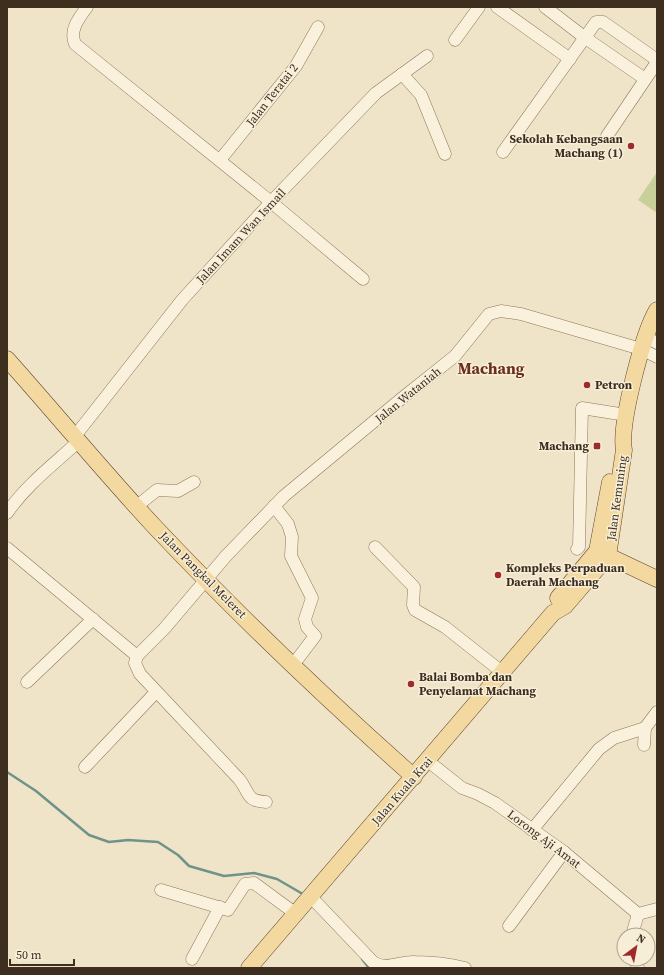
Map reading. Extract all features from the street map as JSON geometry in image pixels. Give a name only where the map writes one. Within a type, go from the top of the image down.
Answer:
[{"type":"main road","name":"Jalan Kemuning","points":[[603,554],[616,449],[622,440],[626,415],[657,310]]},
{"type":"main road","name":"Jalan Pangkal Meleret","points":[[7,359],[137,506],[206,579],[327,699],[414,777]]},
{"type":"main road","points":[[603,554],[657,579]]},
{"type":"main road","name":"Jalan Kuala Krai","points":[[249,968],[428,761],[553,613],[557,599],[603,554]]},
{"type":"street","points":[[454,40],[479,7]]},
{"type":"street","points":[[497,7],[570,59]]},
{"type":"street","points":[[545,7],[584,37],[645,79]]},
{"type":"street","points":[[85,8],[73,32],[75,44],[220,160],[363,279]]},
{"type":"street","points":[[503,152],[570,59],[584,37],[596,22],[602,21],[656,57],[645,79],[607,136]]},
{"type":"street","name":"Jalan Teratai 2","points":[[220,160],[296,66],[318,27]]},
{"type":"street","name":"Jalan Imam Wan Ismail","points":[[7,513],[11,498],[77,439],[182,300],[271,202],[376,94],[427,56]]},
{"type":"street","points":[[402,74],[420,96],[445,154]]},
{"type":"street","name":"Jalan Wataniah","points":[[137,656],[164,629],[206,579],[274,506],[306,476],[455,356],[489,314],[501,311],[521,314],[648,343]]},
{"type":"street","points":[[648,343],[657,357]]},
{"type":"street","points":[[577,549],[579,547],[582,408],[626,415]]},
{"type":"street","points":[[137,506],[157,490],[178,491],[194,482]]},
{"type":"street","points":[[274,506],[288,524],[292,537],[291,556],[312,598],[305,618],[307,627],[315,636],[293,665]]},
{"type":"street","points":[[375,547],[414,588],[413,605],[415,610],[445,627],[502,672]]},
{"type":"street","points":[[7,548],[137,656],[135,663],[138,671],[156,692],[239,779],[249,797],[266,802]]},
{"type":"street","points":[[27,682],[93,619]]},
{"type":"street","points":[[85,767],[156,692]]},
{"type":"street","points":[[644,745],[645,728],[657,712]]},
{"type":"street","points":[[532,830],[596,753],[612,739],[645,728]]},
{"type":"street","name":"Lorong Aji Amat","points":[[428,761],[462,788],[495,803],[564,852],[638,914]]},
{"type":"street","points":[[509,926],[564,852]]},
{"type":"street","points":[[161,890],[229,909],[245,884],[250,882],[259,886],[296,914]]},
{"type":"street","points":[[311,897],[373,962],[379,966],[416,962],[465,968]]},
{"type":"street","points":[[192,959],[220,907]]},
{"type":"street","points":[[634,927],[638,914],[657,908]]},
{"type":"green space","points":[[657,172],[657,213],[638,200]]},
{"type":"waterway","points":[[7,772],[36,791],[89,835],[109,842],[128,840],[158,842],[178,855],[189,866],[224,876],[254,873],[277,879],[301,893]]},
{"type":"waterway","points":[[362,959],[369,968]]},
{"type":"place","name":"Sekolah Kebangsaan Machang (1)","points":[[631,146]]},
{"type":"place","name":"Petron","points":[[587,385]]},
{"type":"place","name":"Machang","points":[[597,446]]},
{"type":"place","name":"Kompleks Perpaduan Daerah Machang","points":[[498,575]]},
{"type":"place","name":"Balai Bomba dan Penyelamat Machang","points":[[411,684]]},
{"type":"district","name":"Machang","points":[[491,368]]}]
